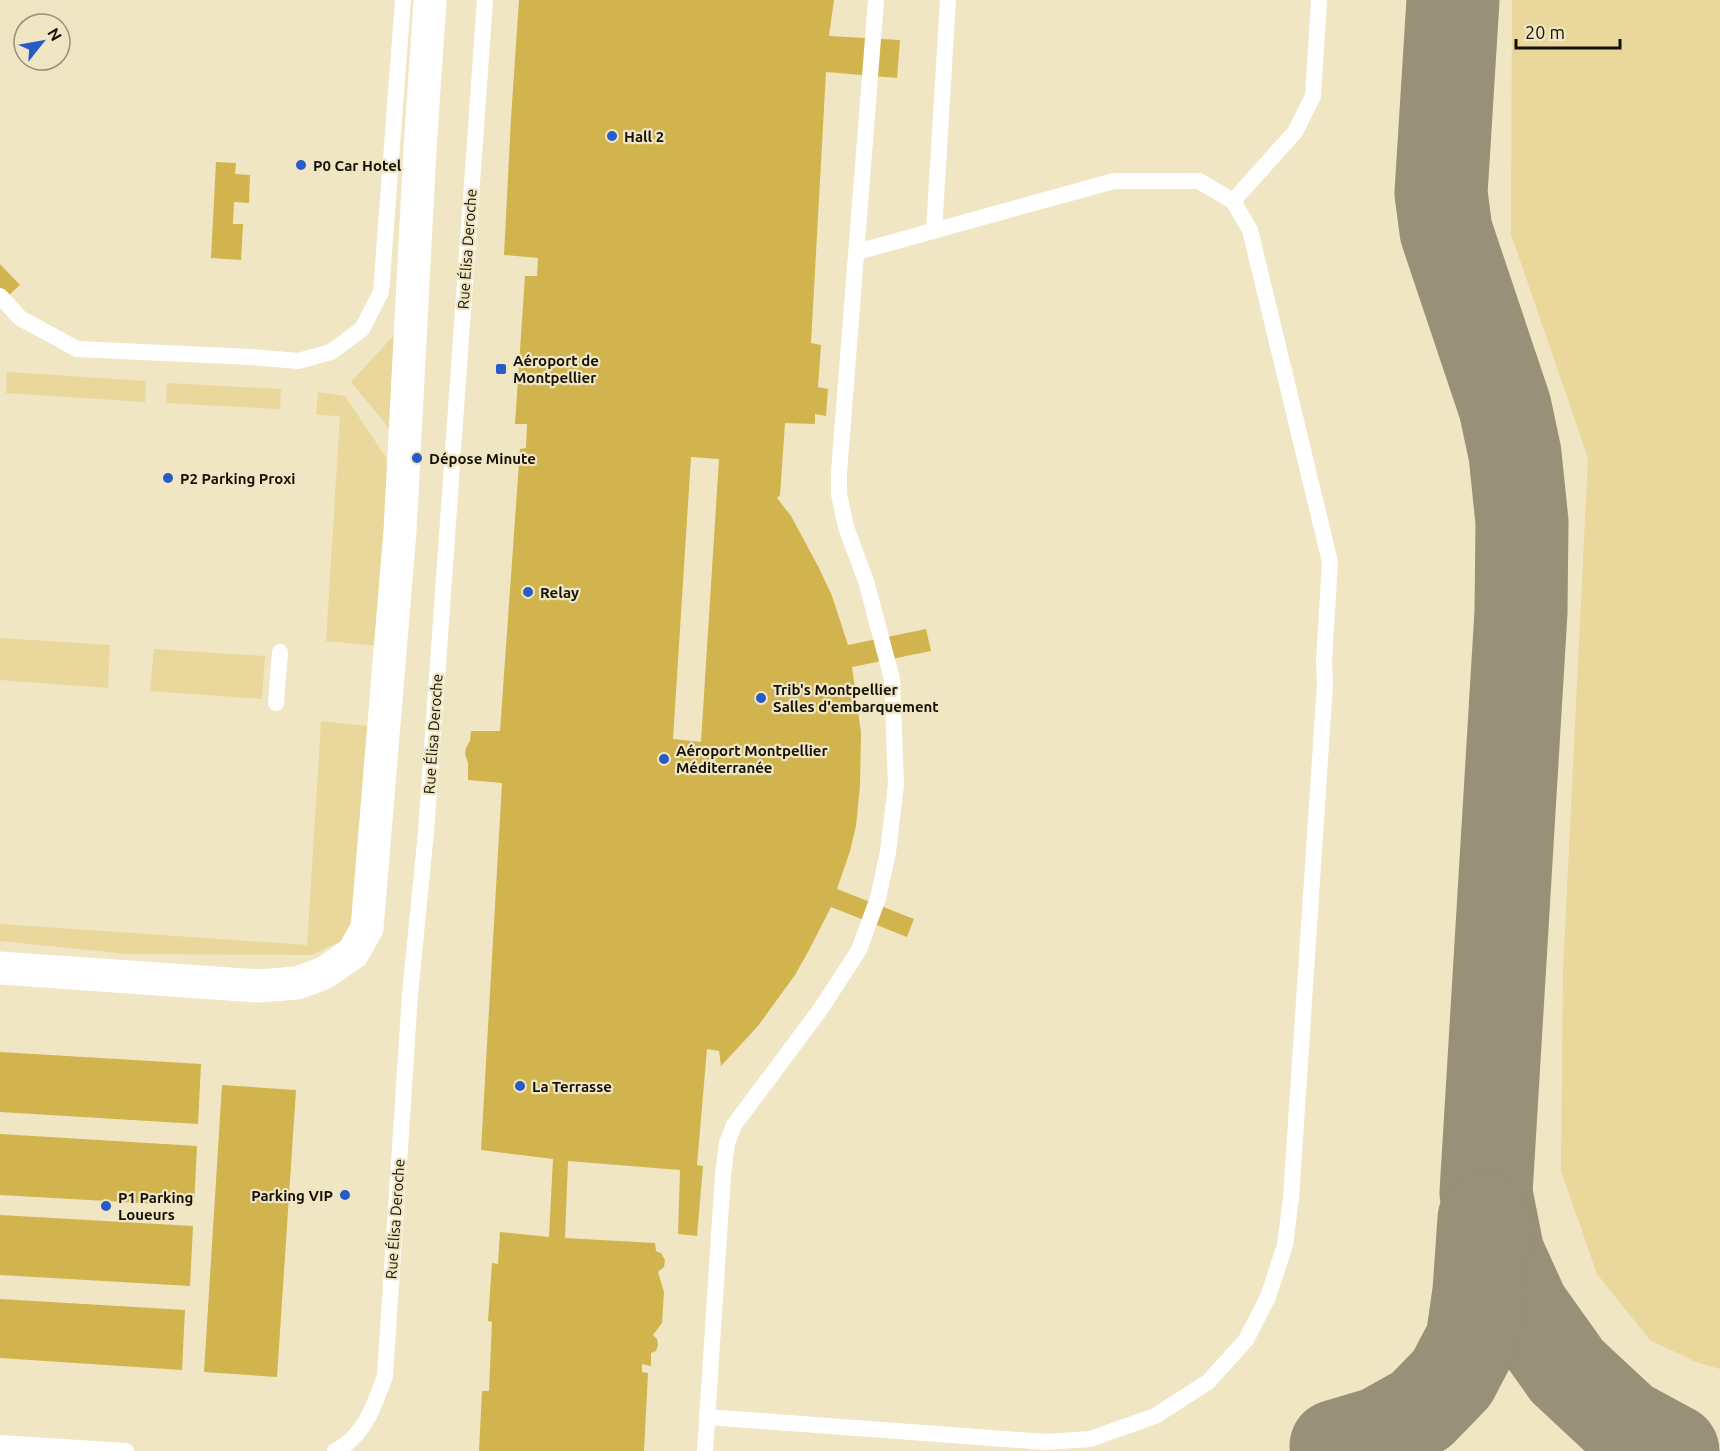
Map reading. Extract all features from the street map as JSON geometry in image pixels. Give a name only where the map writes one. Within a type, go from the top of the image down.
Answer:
[{"type":"street","points":[[0,968],[258,986],[297,983],[324,973],[353,953],[367,928],[400,531],[419,160],[430,0]]},
{"type":"lane","points":[[0,296],[20,318],[77,350],[298,361],[331,352],[362,329],[381,292],[403,0]]},
{"type":"lane","name":"Rue Élisa Deroche","points":[[335,1451],[346,1446],[362,1427],[374,1406],[385,1376],[410,994],[426,832],[485,0]]},
{"type":"lane","points":[[705,1451],[727,1143],[734,1125],[820,1010],[859,950],[878,898],[888,852],[896,784],[892,679],[867,581],[846,528],[839,494],[876,0]]},
{"type":"lane","points":[[934,231],[948,0]]},
{"type":"lane","points":[[1233,201],[1295,132],[1313,96],[1319,0]]},
{"type":"lane","points":[[707,1417],[1046,1442],[1090,1439],[1155,1416],[1208,1383],[1246,1340],[1268,1297],[1285,1245],[1291,1198],[1325,684],[1324,661],[1330,562],[1250,230],[1233,201],[1199,182],[1114,181],[857,252]]},
{"type":"lane","points":[[276,703],[280,652]]},
{"type":"lane","points":[[0,1443],[126,1451]]},
{"type":"shaded area","points":[[1512,0],[1720,0],[1720,1369],[1696,1362],[1650,1340],[1597,1274],[1561,1171],[1563,971],[1588,458],[1511,234]]},
{"type":"shaded area","points":[[398,331],[390,429],[351,382]]},
{"type":"shaded area","points":[[7,372],[146,381],[145,402],[6,393]]},
{"type":"shaded area","points":[[167,383],[281,389],[280,409],[166,403]]},
{"type":"shaded area","points":[[318,392],[345,396],[391,465],[382,646],[326,641],[340,416],[316,415]]},
{"type":"shaded area","points":[[0,638],[110,645],[108,688],[0,680]]},
{"type":"shaded area","points":[[154,649],[265,656],[262,699],[150,691]]},
{"type":"shaded area","points":[[321,721],[375,727],[357,900],[347,938],[311,955],[128,954],[0,941],[0,924],[307,945]]},
{"type":"building","name":"Aéroport Montpellier Méditerranée","points":[[519,0],[834,0],[829,36],[900,40],[897,78],[826,72],[811,343],[821,345],[818,387],[828,389],[826,416],[815,414],[815,424],[785,423],[780,495],[777,498],[791,516],[819,568],[832,596],[848,645],[926,629],[931,651],[852,667],[861,733],[860,786],[856,826],[837,889],[914,919],[907,937],[831,907],[795,975],[758,1026],[721,1066],[719,1051],[707,1049],[697,1165],[703,1166],[697,1236],[678,1234],[680,1170],[568,1161],[565,1238],[655,1243],[656,1251],[661,1253],[665,1260],[664,1267],[658,1272],[664,1292],[662,1323],[653,1335],[658,1345],[656,1351],[651,1353],[651,1366],[642,1364],[642,1372],[648,1373],[644,1451],[479,1451],[482,1391],[489,1391],[492,1322],[488,1321],[492,1263],[498,1264],[500,1232],[549,1237],[553,1159],[481,1150],[502,783],[468,780],[468,763],[465,754],[471,731],[500,731],[520,449],[526,448],[527,424],[515,424],[525,276],[537,276],[538,258],[504,255]],"holes":[[[691,457],[719,459],[701,742],[673,739]]]},
{"type":"building","points":[[216,162],[236,163],[235,174],[250,175],[249,203],[234,202],[233,224],[243,224],[241,260],[211,258]]},
{"type":"building","points":[[0,264],[20,285],[0,303]]},
{"type":"building","points":[[0,1052],[201,1064],[198,1124],[0,1112]]},
{"type":"building","points":[[222,1085],[296,1090],[277,1377],[204,1372]]},
{"type":"building","points":[[0,1134],[197,1146],[194,1206],[0,1195]]},
{"type":"building","points":[[0,1215],[193,1226],[190,1286],[0,1275]]},
{"type":"building","points":[[0,1299],[185,1310],[182,1370],[0,1358]]},
{"type":"taxiway","points":[[1453,0],[1441,193],[1446,231],[1505,407],[1515,454],[1522,522],[1521,612],[1486,1193],[1498,1254],[1523,1309],[1567,1371],[1625,1425],[1673,1451]]},
{"type":"taxiway","points":[[1336,1446],[1380,1433],[1421,1410],[1452,1378],[1472,1340],[1479,1291],[1484,1219]]},
{"type":"place","name":"Hall 2","points":[[612,136]]},
{"type":"place","name":"P0 Car Hotel","points":[[301,165]]},
{"type":"place","name":"Aéroport de Montpellier","points":[[501,369]]},
{"type":"place","name":"Dépose Minute","points":[[417,458]]},
{"type":"place","name":"P2 Parking Proxi","points":[[168,478]]},
{"type":"place","name":"Relay","points":[[528,592]]},
{"type":"place","name":"Trib's Montpellier Salles d'embarquement","points":[[761,698]]},
{"type":"place","name":"Aéroport Montpellier Méditerranée","points":[[664,759]]},
{"type":"place","name":"La Terrasse","points":[[520,1086]]},
{"type":"place","name":"Parking VIP","points":[[345,1195]]},
{"type":"place","name":"P1 Parking Loueurs","points":[[106,1206]]}]
